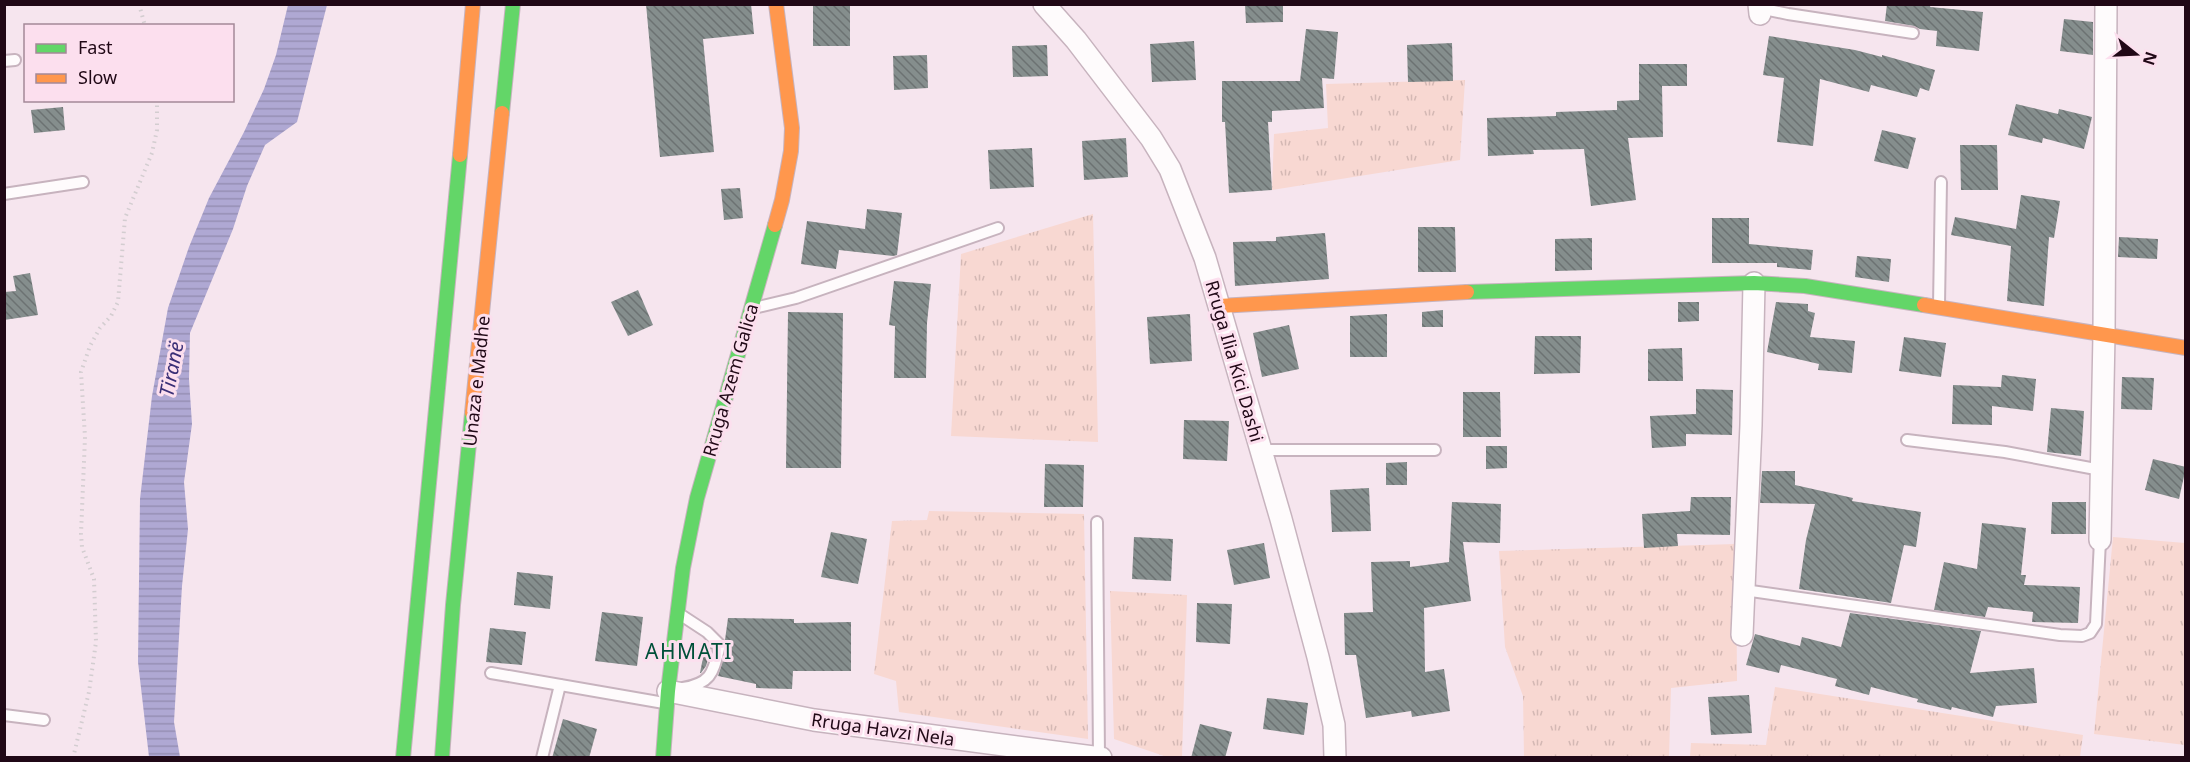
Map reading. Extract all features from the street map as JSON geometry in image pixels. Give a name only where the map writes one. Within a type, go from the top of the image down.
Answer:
[{"type":"main road","name":"Unaza e Madhe","points":[[403,758],[416,602],[457,198],[473,4]]},
{"type":"main road","name":"Unaza e Madhe","points":[[442,758],[453,605],[513,4]]},
{"type":"main road","name":"Rruga Azem Galica","points":[[663,758],[677,612],[683,567],[697,498],[782,200],[791,151],[792,128],[789,96],[776,4]]},
{"type":"main road","points":[[1219,306],[1495,291],[1754,283],[1805,286],[2186,348]]},
{"type":"street","name":"Rruga Ilia Kici Dashi","points":[[1044,4],[1076,40],[1151,138],[1170,169],[1205,258],[1318,657],[1334,725],[1335,758]]},
{"type":"street","points":[[2100,540],[2106,4]]},
{"type":"street","points":[[1742,635],[1751,425],[1754,283]]},
{"type":"street","name":"Rruga Havzi Nela","points":[[668,697],[813,720],[1100,757]]},
{"type":"lane","points":[[1759,9],[1913,33]]},
{"type":"lane","points":[[4,194],[83,182]]},
{"type":"lane","points":[[1939,308],[1941,182]]},
{"type":"lane","points":[[752,308],[796,298],[999,228]]},
{"type":"lane","points":[[1907,440],[2006,452],[2101,470]]},
{"type":"lane","points":[[1261,450],[1434,450]]},
{"type":"lane","name":"Rruga Havzi Nela","points":[[1097,522],[1100,757]]},
{"type":"lane","points":[[1744,590],[2082,636],[2090,633],[2096,624],[2100,540]]},
{"type":"lane","points":[[491,673],[560,685],[668,697],[699,686],[712,675],[720,645],[707,632],[677,612]]},
{"type":"lane","points":[[542,758],[560,685]]},
{"type":"lane","points":[[4,715],[44,720]]},
{"type":"path","points":[[139,4],[144,24]]},
{"type":"path","points":[[73,758],[89,692],[96,642],[94,579],[82,547],[81,534],[85,448],[81,372],[90,346],[118,302],[125,218],[152,153],[157,130],[157,102]]},
{"type":"green space","points":[[1465,80],[1460,160],[1272,190],[1274,134],[1328,128],[1326,84]]},
{"type":"green space","points":[[1093,214],[1098,442],[951,436],[961,254]]},
{"type":"green space","points":[[929,511],[1084,514],[1088,739],[899,712],[896,681],[874,674],[892,521],[927,520]]},
{"type":"green space","points":[[2113,537],[2185,543],[2185,745],[2094,734]]},
{"type":"green space","points":[[1736,544],[1737,681],[1671,688],[1669,757],[1524,757],[1523,696],[1505,647],[1499,551]]},
{"type":"green space","points":[[1110,591],[1187,595],[1182,757],[1167,757],[1114,739]]},
{"type":"green space","points":[[1775,687],[2083,735],[2080,757],[1690,757],[1691,743],[1766,745]]},
{"type":"water","name":"Tiranë","points":[[288,5],[327,5],[297,122],[265,145],[190,333],[189,379],[192,424],[184,482],[188,529],[182,586],[174,722],[180,757],[149,757],[138,662],[140,499],[152,396],[168,308],[209,198],[264,89],[276,55]]},
{"type":"building","points":[[646,4],[751,4],[754,34],[703,39],[714,152],[660,157]]},
{"type":"building","points":[[813,4],[850,4],[850,46],[813,46]]},
{"type":"building","points":[[1245,4],[1283,4],[1283,22],[1246,23]]},
{"type":"building","points":[[1887,4],[1931,4],[1930,7],[1983,12],[1979,51],[1936,46],[1937,31],[1885,21]]},
{"type":"building","points":[[2064,19],[2093,22],[2093,55],[2060,51]]},
{"type":"building","points":[[1306,29],[1338,32],[1334,79],[1322,78],[1324,108],[1272,111],[1272,122],[1268,122],[1272,190],[1229,193],[1225,122],[1222,122],[1222,81],[1300,81]]},
{"type":"building","points":[[1769,36],[1855,50],[1882,57],[1882,55],[1935,70],[1929,91],[1920,88],[1917,97],[1871,85],[1869,92],[1820,79],[1813,146],[1777,142],[1784,78],[1763,75]]},
{"type":"building","points":[[1194,41],[1196,80],[1152,82],[1150,44]]},
{"type":"building","points":[[1452,43],[1453,81],[1408,82],[1407,45]]},
{"type":"building","points":[[1047,45],[1048,76],[1013,77],[1012,46]]},
{"type":"building","points":[[927,55],[928,88],[894,90],[893,56]]},
{"type":"building","points":[[1639,64],[1687,64],[1687,86],[1662,86],[1663,137],[1628,138],[1636,200],[1591,206],[1584,149],[1533,150],[1534,154],[1488,156],[1487,118],[1556,116],[1556,112],[1617,110],[1617,101],[1639,100]]},
{"type":"building","points":[[2016,104],[2058,114],[2059,109],[2092,117],[2084,149],[2043,138],[2042,143],[2008,135]]},
{"type":"building","points":[[63,107],[65,130],[34,133],[31,110]]},
{"type":"building","points":[[1882,130],[1916,138],[1908,169],[1874,161]]},
{"type":"building","points":[[1126,138],[1128,177],[1084,180],[1082,141]]},
{"type":"building","points":[[1960,145],[1997,145],[1998,190],[1961,190]]},
{"type":"building","points":[[1032,148],[1034,187],[990,189],[988,150]]},
{"type":"building","points":[[740,188],[743,218],[724,220],[721,189]]},
{"type":"building","points":[[2021,195],[2060,201],[2054,238],[2049,237],[2044,306],[2007,301],[2011,246],[1951,235],[1955,217],[2016,229]]},
{"type":"building","points":[[867,209],[902,213],[897,255],[839,250],[836,269],[801,264],[807,221],[865,229]]},
{"type":"building","points":[[1712,218],[1749,218],[1749,244],[1813,250],[1811,270],[1777,267],[1777,263],[1712,263]]},
{"type":"building","points":[[1418,227],[1455,227],[1456,272],[1418,272]]},
{"type":"building","points":[[1325,233],[1329,279],[1235,286],[1233,242],[1276,241],[1276,237]]},
{"type":"building","points":[[2119,237],[2158,239],[2157,259],[2118,257]]},
{"type":"building","points":[[1592,238],[1592,270],[1555,271],[1555,239]]},
{"type":"building","points":[[1857,256],[1891,259],[1889,282],[1855,277]]},
{"type":"building","points":[[30,273],[38,315],[4,320],[4,292],[16,291],[13,276]]},
{"type":"building","points":[[894,281],[931,284],[927,323],[926,378],[894,378],[895,326],[889,325]]},
{"type":"building","points":[[638,290],[653,325],[628,336],[611,302]]},
{"type":"building","points":[[1678,302],[1699,302],[1699,321],[1678,322]]},
{"type":"building","points":[[1776,302],[1808,304],[1808,311],[1815,313],[1810,337],[1855,341],[1852,373],[1818,370],[1819,364],[1767,352]]},
{"type":"building","points":[[1443,310],[1443,327],[1422,327],[1422,312]]},
{"type":"building","points":[[788,312],[843,313],[841,468],[786,468]]},
{"type":"building","points":[[1190,314],[1192,361],[1150,364],[1147,317]]},
{"type":"building","points":[[1387,314],[1387,357],[1350,357],[1350,316]]},
{"type":"building","points":[[1289,325],[1299,369],[1262,377],[1253,333]]},
{"type":"building","points":[[1535,336],[1581,336],[1580,373],[1534,374]]},
{"type":"building","points":[[1904,337],[1946,343],[1941,377],[1899,371]]},
{"type":"building","points":[[1682,348],[1683,381],[1648,381],[1648,349]]},
{"type":"building","points":[[2002,375],[2036,379],[2033,411],[1992,406],[1992,425],[1952,424],[1953,385],[2001,387]]},
{"type":"building","points":[[2122,377],[2154,378],[2152,410],[2121,409]]},
{"type":"building","points":[[1696,389],[1733,390],[1732,435],[1686,434],[1686,446],[1652,448],[1650,416],[1696,414]]},
{"type":"building","points":[[1463,392],[1500,392],[1501,437],[1463,437]]},
{"type":"building","points":[[2051,408],[2084,411],[2081,456],[2047,452]]},
{"type":"building","points":[[1184,420],[1229,421],[1227,461],[1183,459]]},
{"type":"building","points":[[1486,446],[1507,446],[1507,468],[1486,469]]},
{"type":"building","points":[[2153,459],[2186,467],[2179,499],[2145,490]]},
{"type":"building","points":[[1407,462],[1407,485],[1386,485],[1386,463]]},
{"type":"building","points":[[1045,464],[1084,465],[1083,507],[1044,507]]},
{"type":"building","points":[[1762,471],[1795,471],[1795,485],[1853,498],[1852,501],[1921,512],[1916,547],[1904,545],[1891,603],[1799,589],[1806,540],[1815,504],[1760,503]]},
{"type":"building","points":[[1369,488],[1371,531],[1332,532],[1330,490]]},
{"type":"building","points":[[1691,497],[1731,497],[1730,535],[1677,534],[1678,546],[1644,548],[1642,514],[1690,511]]},
{"type":"building","points":[[1452,502],[1501,504],[1500,543],[1463,542],[1471,601],[1424,608],[1425,672],[1444,669],[1450,711],[1412,717],[1411,711],[1366,718],[1356,655],[1345,655],[1344,613],[1373,612],[1371,562],[1410,561],[1410,567],[1449,562]]},
{"type":"building","points":[[2052,502],[2086,502],[2086,534],[2051,534]]},
{"type":"building","points":[[1982,523],[2026,528],[2021,575],[2026,575],[2024,585],[2080,587],[2078,623],[2032,622],[2033,612],[1988,607],[1985,617],[1934,610],[1944,562],[1977,569]]},
{"type":"building","points":[[831,532],[867,539],[858,584],[821,577]]},
{"type":"building","points":[[1134,537],[1173,539],[1171,581],[1132,579]]},
{"type":"building","points":[[1264,543],[1270,578],[1234,585],[1227,550]]},
{"type":"building","points":[[517,572],[553,576],[550,609],[514,605]]},
{"type":"building","points":[[1197,603],[1232,604],[1230,644],[1196,642]]},
{"type":"building","points":[[602,612],[643,617],[637,666],[595,661]]},
{"type":"building","points":[[1850,613],[1981,631],[1970,673],[2034,668],[2037,703],[1996,706],[1993,717],[1952,707],[1951,710],[1917,702],[1918,699],[1871,687],[1869,695],[1835,686],[1837,679],[1781,665],[1779,673],[1746,665],[1755,634],[1800,646],[1802,637],[1841,647]]},
{"type":"building","points":[[728,618],[794,619],[794,623],[851,622],[851,671],[793,671],[792,689],[756,688],[756,684],[718,676],[727,647],[725,640]]},
{"type":"building","points":[[490,628],[526,632],[522,665],[486,662]]},
{"type":"building","points":[[706,642],[712,647],[706,666],[700,673]]},
{"type":"building","points":[[1749,695],[1752,733],[1711,735],[1708,697]]},
{"type":"building","points":[[1267,698],[1308,703],[1304,735],[1263,729]]},
{"type":"building","points":[[563,719],[597,729],[589,758],[552,758]]},
{"type":"building","points":[[1200,724],[1232,732],[1225,758],[1191,758]]},
{"type":"traffic: fast","points":[[502,113],[513,4]]},
{"type":"traffic: fast","points":[[403,758],[460,155]]},
{"type":"traffic: fast","points":[[663,758],[668,691],[683,568],[697,498],[775,225]]},
{"type":"traffic: fast","points":[[1467,292],[1754,283],[1805,286],[1924,305]]},
{"type":"traffic: fast","points":[[442,758],[453,605],[472,413]]},
{"type":"traffic: slow","points":[[460,155],[473,4]]},
{"type":"traffic: slow","points":[[775,225],[791,151],[792,128],[776,4]]},
{"type":"traffic: slow","points":[[472,413],[502,113]]},
{"type":"traffic: slow","points":[[1219,306],[1467,292]]},
{"type":"traffic: slow","points":[[1924,305],[2186,348]]},
{"type":"district","name":"AHMATI","points":[[689,651]]}]
